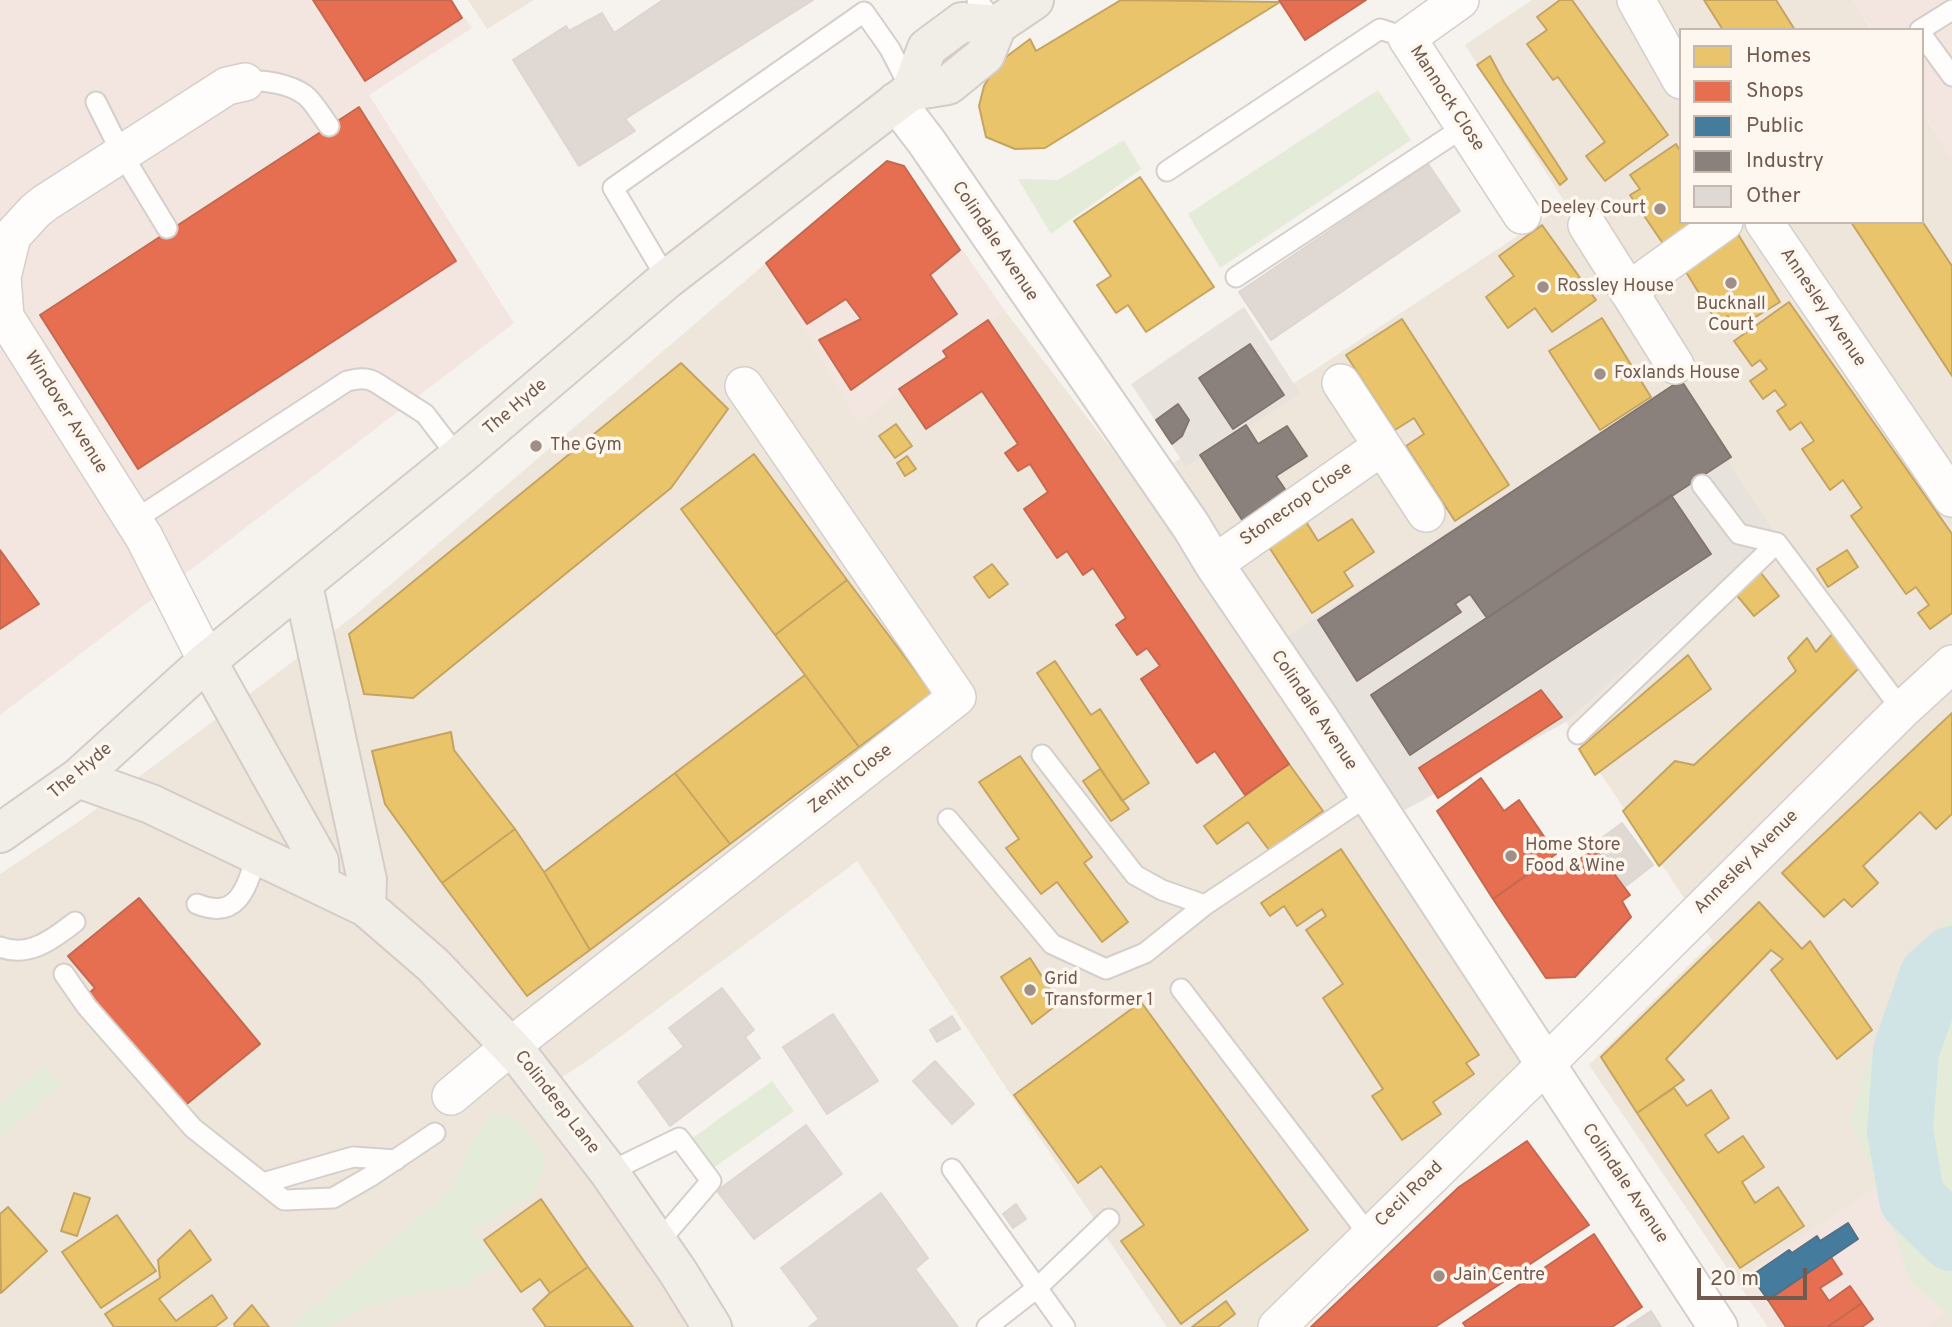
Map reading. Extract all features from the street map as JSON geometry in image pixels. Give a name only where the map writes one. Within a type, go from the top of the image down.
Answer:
[{"type":"main road","name":"The Hyde","points":[[0,833],[78,778],[208,661],[458,457],[667,279],[903,97],[948,85],[985,55],[987,12],[1034,0]]},
{"type":"main road","points":[[303,585],[365,870],[366,907]]},
{"type":"main road","points":[[208,661],[319,861],[320,883]]},
{"type":"main road","name":"Colindeep Lane","points":[[78,778],[151,804],[366,907],[433,965],[511,1046],[574,1124],[658,1243],[712,1327]]},
{"type":"street","name":"Mannock Close","points":[[1460,0],[1407,38],[1522,215]]},
{"type":"street","points":[[1636,0],[1679,75]]},
{"type":"street","name":"Windover Avenue","points":[[208,661],[151,550],[5,317],[2,277],[4,252],[12,236],[45,203],[227,86],[245,82]]},
{"type":"street","name":"Colindale Avenue","points":[[903,97],[926,141],[1191,526],[1718,1327]]},
{"type":"street","points":[[1628,291],[1721,224]]},
{"type":"street","name":"Annesley Avenue","points":[[1765,224],[1952,498]]},
{"type":"street","points":[[1587,225],[1675,365]]},
{"type":"street","points":[[1341,383],[1426,513]]},
{"type":"street","name":"Zenith Close","points":[[452,1096],[511,1046],[957,697],[744,386]]},
{"type":"street","name":"Stonecrop Close","points":[[1214,564],[1381,447]]},
{"type":"street","name":"Annesley Avenue","points":[[1545,1065],[1902,710],[1952,664]]},
{"type":"street","name":"Cecil Road","points":[[1277,1327],[1368,1235],[1545,1065]]},
{"type":"lane","points":[[1923,28],[1952,10]]},
{"type":"lane","points":[[667,279],[614,188],[864,12],[890,48],[903,97]]},
{"type":"lane","points":[[1167,171],[1380,29],[1407,38]]},
{"type":"lane","points":[[1924,38],[1952,76]]},
{"type":"lane","name":"Windover Avenue","points":[[245,82],[255,80],[287,86],[306,96],[329,126]]},
{"type":"lane","points":[[96,102],[122,154],[167,228]]},
{"type":"lane","points":[[1236,277],[1464,127]]},
{"type":"lane","points":[[133,521],[347,381],[360,379],[374,382],[425,414],[458,457]]},
{"type":"lane","points":[[1702,485],[1739,534],[1776,543],[1902,710]]},
{"type":"lane","points":[[1578,734],[1776,543]]},
{"type":"lane","points":[[1042,755],[1135,875],[1162,890],[1205,905]]},
{"type":"lane","points":[[948,819],[1052,944],[1106,969],[1145,953],[1205,905],[1369,795]]},
{"type":"lane","points":[[197,904],[212,910],[236,902],[246,889],[257,855]]},
{"type":"lane","points":[[0,947],[9,950],[45,944],[75,922]]},
{"type":"lane","points":[[64,974],[87,1007],[193,1128],[284,1200],[332,1198],[435,1133]]},
{"type":"lane","points":[[1181,989],[1368,1235]]},
{"type":"lane","points":[[609,1172],[679,1138],[711,1181],[658,1243]]},
{"type":"lane","points":[[263,1183],[353,1157],[396,1160]]},
{"type":"lane","points":[[952,1168],[1065,1327]]},
{"type":"lane","points":[[988,1327],[1037,1288],[1109,1219]]},
{"type":"shaded area","points":[[0,0],[451,0],[472,28],[369,95],[514,323],[0,715]]},
{"type":"shaded area","points":[[468,0],[534,0],[487,29]]},
{"type":"shaded area","points":[[1532,0],[1853,0],[1870,28],[1679,28],[1679,224],[1924,224],[1924,115],[1952,159],[1952,1035],[1937,1147],[1736,1281],[1589,1065],[1713,941],[1566,722],[1775,535],[1266,650],[1548,1060],[1281,1327],[1167,1327],[857,861],[562,1077],[663,1213],[735,1327],[0,1327],[0,874],[84,818],[355,615],[766,263],[859,423],[1005,311],[1247,625],[1152,477],[1566,204],[1465,45]]},
{"type":"shaded area","points":[[1853,0],[1952,0],[1952,159],[1924,114],[1924,28],[1871,28]]},
{"type":"shaded area","points":[[887,161],[904,166],[1005,311],[859,424],[766,263]]},
{"type":"shaded area","points":[[1244,307],[1300,393],[1186,467],[1131,384]]},
{"type":"shaded area","points":[[1678,384],[1775,535],[1566,722],[1405,810],[1369,795],[1265,651]]},
{"type":"shaded area","points":[[1937,1147],[1952,1309],[1924,1327],[1768,1327],[1736,1281]]},
{"type":"shaded area","points":[[1952,1309],[1952,1327],[1924,1327]]},
{"type":"green space","points":[[1378,90],[1411,140],[1220,268],[1188,214]]},
{"type":"green space","points":[[1124,140],[1141,169],[1051,234],[1018,179],[1058,180]]},
{"type":"green space","points":[[1952,913],[1952,1318],[1910,1281],[1884,1201],[1851,1119],[1868,1058],[1926,994],[1915,962]]},
{"type":"green space","points":[[44,1066],[61,1085],[0,1138],[0,1104]]},
{"type":"green space","points":[[772,1081],[794,1111],[712,1169],[691,1139]]},
{"type":"green space","points":[[491,1113],[514,1117],[539,1146],[545,1166],[532,1195],[473,1230],[497,1265],[459,1287],[408,1295],[361,1310],[329,1327],[290,1327],[453,1188],[469,1146]]},
{"type":"building: Homes","points":[[1121,0],[1280,2],[1045,148],[1015,149],[986,137],[979,106],[984,86],[998,63],[1030,39],[1036,51]]},
{"type":"building: Homes","points":[[1560,0],[1572,0],[1668,135],[1605,181],[1586,156],[1605,142],[1558,77],[1553,80],[1527,44],[1547,30],[1537,17]]},
{"type":"building: Homes","points":[[1704,0],[1776,0],[1794,28],[1722,28]]},
{"type":"building: Homes","points":[[1490,56],[1567,179],[1560,185],[1477,65]]},
{"type":"building: Homes","name":"Deeley Court","points":[[1676,144],[1679,149],[1679,224],[1707,224],[1668,251],[1630,195],[1640,189],[1630,175]]},
{"type":"building: Homes","points":[[1140,177],[1214,287],[1146,332],[1128,305],[1116,313],[1097,285],[1111,276],[1074,221]]},
{"type":"building: Homes","points":[[1852,224],[1924,224],[1952,266],[1952,376]]},
{"type":"building: Homes","name":"Rossley House","points":[[1542,225],[1596,300],[1552,332],[1535,308],[1508,328],[1486,297],[1514,276],[1499,256]]},
{"type":"building: Homes","name":"Bucknall Court","points":[[1736,231],[1780,302],[1736,329],[1728,316],[1717,322],[1681,264]]},
{"type":"building: Homes","points":[[1789,302],[1952,534],[1952,613],[1930,629],[1918,613],[1929,605],[1916,587],[1906,594],[1851,516],[1862,508],[1843,480],[1830,490],[1802,449],[1814,441],[1801,422],[1790,430],[1777,411],[1786,405],[1775,390],[1763,399],[1750,381],[1767,369],[1760,360],[1752,366],[1734,341]]},
{"type":"building: Homes","name":"Foxlands House","points":[[1602,318],[1651,397],[1600,430],[1549,351]]},
{"type":"building: Homes","points":[[1402,319],[1509,485],[1455,521],[1406,446],[1424,434],[1414,418],[1395,430],[1346,355]]},
{"type":"building: Homes","points":[[681,363],[728,409],[671,488],[413,698],[364,694],[349,634]]},
{"type":"building: Homes","points":[[896,424],[912,446],[895,458],[879,436]]},
{"type":"building: Homes","points":[[754,454],[847,580],[775,635],[681,509]]},
{"type":"building: Homes","points":[[907,456],[916,469],[905,476],[897,463]]},
{"type":"building: Homes","points":[[1352,519],[1374,552],[1344,572],[1353,586],[1312,613],[1267,544],[1305,520],[1318,541]]},
{"type":"building: Homes","points":[[1847,550],[1858,567],[1828,587],[1817,569]]},
{"type":"building: Homes","points":[[992,564],[1008,584],[989,598],[974,577]]},
{"type":"building: Homes","points":[[1761,573],[1779,596],[1754,616],[1735,593]]},
{"type":"building: Homes","points":[[847,580],[932,693],[859,747],[775,635]]},
{"type":"building: Homes","points":[[1834,632],[1859,668],[1659,866],[1623,811],[1675,761],[1694,765],[1796,671],[1788,658],[1807,638],[1816,652]]},
{"type":"building: Homes","points":[[1688,655],[1711,689],[1595,775],[1579,749]]},
{"type":"building: Homes","points":[[1055,661],[1091,715],[1100,709],[1149,783],[1122,801],[1037,673]]},
{"type":"building: Homes","points":[[805,675],[859,747],[730,844],[675,773]]},
{"type":"building: Homes","points":[[1952,713],[1952,814],[1936,829],[1920,812],[1863,866],[1878,883],[1852,907],[1844,899],[1824,917],[1782,873]]},
{"type":"building: Homes","points":[[451,732],[454,750],[515,829],[442,883],[385,804],[372,751]]},
{"type":"building: Homes","points":[[1020,756],[1092,857],[1084,863],[1128,922],[1102,942],[1057,882],[1041,894],[1006,848],[1019,839],[979,782]]},
{"type":"building: Homes","points":[[1289,764],[1323,811],[1269,850],[1248,822],[1217,844],[1204,826]]},
{"type":"building: Homes","points":[[1100,769],[1129,809],[1111,821],[1083,781]]},
{"type":"building: Homes","points":[[675,773],[730,844],[590,950],[544,872]]},
{"type":"building: Homes","points":[[515,829],[590,950],[527,996],[442,883]]},
{"type":"building: Homes","points":[[1341,849],[1479,1055],[1466,1063],[1474,1074],[1433,1102],[1441,1114],[1402,1140],[1372,1096],[1383,1089],[1323,998],[1343,984],[1306,930],[1326,916],[1322,909],[1297,926],[1284,906],[1270,916],[1261,903]]},
{"type":"building: Homes","points":[[1759,902],[1802,949],[1810,941],[1872,1030],[1837,1059],[1771,970],[1783,959],[1771,950],[1666,1059],[1684,1080],[1637,1113],[1601,1057]]},
{"type":"building: Homes","name":"Grid Transformer 1","points":[[1030,958],[1059,1003],[1032,1024],[1001,977]]},
{"type":"building: Homes","points":[[1141,1002],[1308,1230],[1181,1324],[1121,1241],[1144,1225],[1101,1166],[1078,1183],[1014,1095]]},
{"type":"building: Homes","points":[[1674,1088],[1687,1106],[1711,1090],[1729,1118],[1705,1135],[1718,1153],[1743,1136],[1764,1167],[1742,1182],[1755,1203],[1778,1187],[1804,1226],[1740,1268],[1637,1113]]},
{"type":"building: Homes","points":[[74,1193],[90,1198],[77,1236],[61,1231]]},
{"type":"building: Homes","points":[[541,1199],[588,1267],[550,1293],[540,1279],[521,1292],[484,1240]]},
{"type":"building: Homes","points":[[8,1207],[47,1251],[1,1293],[0,1214]]},
{"type":"building: Homes","points":[[117,1215],[156,1271],[101,1308],[62,1252]]},
{"type":"building: Homes","points":[[190,1230],[211,1260],[159,1299],[176,1321],[212,1295],[227,1318],[215,1327],[114,1327],[105,1314],[160,1278],[158,1260]]},
{"type":"building: Homes","points":[[588,1267],[633,1327],[546,1327],[533,1309],[550,1293]]},
{"type":"building: Homes","points":[[1226,1301],[1235,1314],[1218,1327],[1192,1327]]},
{"type":"building: Homes","points":[[252,1305],[269,1327],[235,1327],[234,1324]]},
{"type":"building: Shops","points":[[313,0],[451,0],[462,18],[365,81]]},
{"type":"building: Shops","points":[[1279,0],[1366,0],[1305,40]]},
{"type":"building: Shops","points":[[359,107],[456,261],[138,469],[40,315]]},
{"type":"building: Shops","points":[[887,161],[904,166],[960,250],[930,275],[957,314],[851,390],[819,340],[861,319],[846,299],[807,324],[766,263]]},
{"type":"building: Shops","points":[[988,320],[1289,764],[1245,795],[1215,751],[1197,763],[1141,679],[1160,666],[1147,648],[1137,655],[1116,625],[1126,618],[1093,568],[1083,575],[1067,551],[1057,558],[1024,509],[1048,492],[1030,464],[1018,471],[1005,453],[1018,444],[982,391],[926,429],[899,389],[947,357],[943,351]]},
{"type":"building: Shops","points":[[0,550],[39,604],[0,629]]},
{"type":"building: Shops","points":[[1541,690],[1562,717],[1438,798],[1419,768]]},
{"type":"building: Shops","points":[[1481,778],[1504,811],[1519,800],[1556,854],[1493,899],[1437,811]]},
{"type":"building: Shops","points":[[1596,849],[1630,895],[1622,901],[1631,917],[1575,977],[1546,978],[1493,899],[1547,861],[1557,873]]},
{"type":"building: Shops","points":[[139,898],[260,1044],[182,1108],[88,994],[95,988],[68,956]]},
{"type":"building: Shops","name":"Jain Centre","points":[[1527,1141],[1589,1225],[1435,1327],[1311,1327],[1459,1187]]},
{"type":"building: Shops","points":[[1594,1234],[1642,1307],[1612,1327],[1466,1327],[1463,1323]]},
{"type":"building: Shops","points":[[1831,1257],[1842,1274],[1820,1288],[1829,1301],[1850,1286],[1862,1303],[1827,1327],[1786,1327],[1768,1300]]},
{"type":"building: Shops","points":[[1862,1303],[1873,1319],[1862,1327],[1827,1327]]},
{"type":"building: Public","points":[[1848,1223],[1858,1239],[1768,1300],[1751,1276],[1789,1250],[1792,1253],[1817,1236],[1820,1241]]},
{"type":"building: Industry","points":[[1250,344],[1284,395],[1233,429],[1199,378]]},
{"type":"building: Industry","points":[[1681,380],[1731,457],[1487,618],[1470,594],[1455,604],[1461,612],[1357,681],[1318,620]]},
{"type":"building: Industry","points":[[1178,404],[1189,420],[1182,436],[1172,444],[1156,420]]},
{"type":"building: Industry","points":[[1246,425],[1258,444],[1287,426],[1307,456],[1276,476],[1293,501],[1248,529],[1200,455]]},
{"type":"building: Industry","points":[[1671,495],[1711,554],[1410,755],[1371,695]]},
{"type":"building: Other","points":[[663,0],[813,0],[625,119],[635,131],[579,166],[513,60],[566,26],[569,31],[602,13],[614,33]]},
{"type":"building: Other","points":[[1428,164],[1460,211],[1271,340],[1239,292]]},
{"type":"building: Other","points":[[1622,823],[1653,865],[1626,886],[1594,844]]},
{"type":"building: Other","points":[[722,988],[754,1030],[745,1037],[760,1058],[670,1126],[638,1082],[684,1047],[669,1028]]},
{"type":"building: Other","points":[[833,1014],[878,1081],[827,1114],[783,1047]]},
{"type":"building: Other","points":[[952,1016],[960,1029],[937,1042],[930,1030]]},
{"type":"building: Other","points":[[935,1061],[974,1104],[952,1124],[913,1081]]},
{"type":"building: Other","points":[[806,1125],[842,1174],[754,1239],[717,1191]]},
{"type":"building: Other","points":[[881,1193],[928,1258],[915,1269],[958,1327],[809,1327],[819,1319],[781,1268]]},
{"type":"building: Other","points":[[1016,1204],[1026,1219],[1013,1228],[1003,1214]]},
{"type":"building: Other","points":[[1651,1311],[1661,1327],[1627,1327]]},
{"type":"waterway","points":[[1952,959],[1932,977],[1906,1051],[1900,1131],[1912,1199],[1952,1238]]},
{"type":"place","name":"Deeley Court","points":[[1660,209]]},
{"type":"place","name":"Bucknall Court","points":[[1731,283]]},
{"type":"place","name":"Rossley House","points":[[1543,287]]},
{"type":"place","name":"Foxlands House","points":[[1600,374]]},
{"type":"place","name":"The Gym","points":[[536,446]]},
{"type":"place","name":"Home Store Food & Wine","points":[[1511,856]]},
{"type":"place","name":"Grid Transformer 1","points":[[1030,990]]},
{"type":"place","name":"Jain Centre","points":[[1439,1276]]}]
